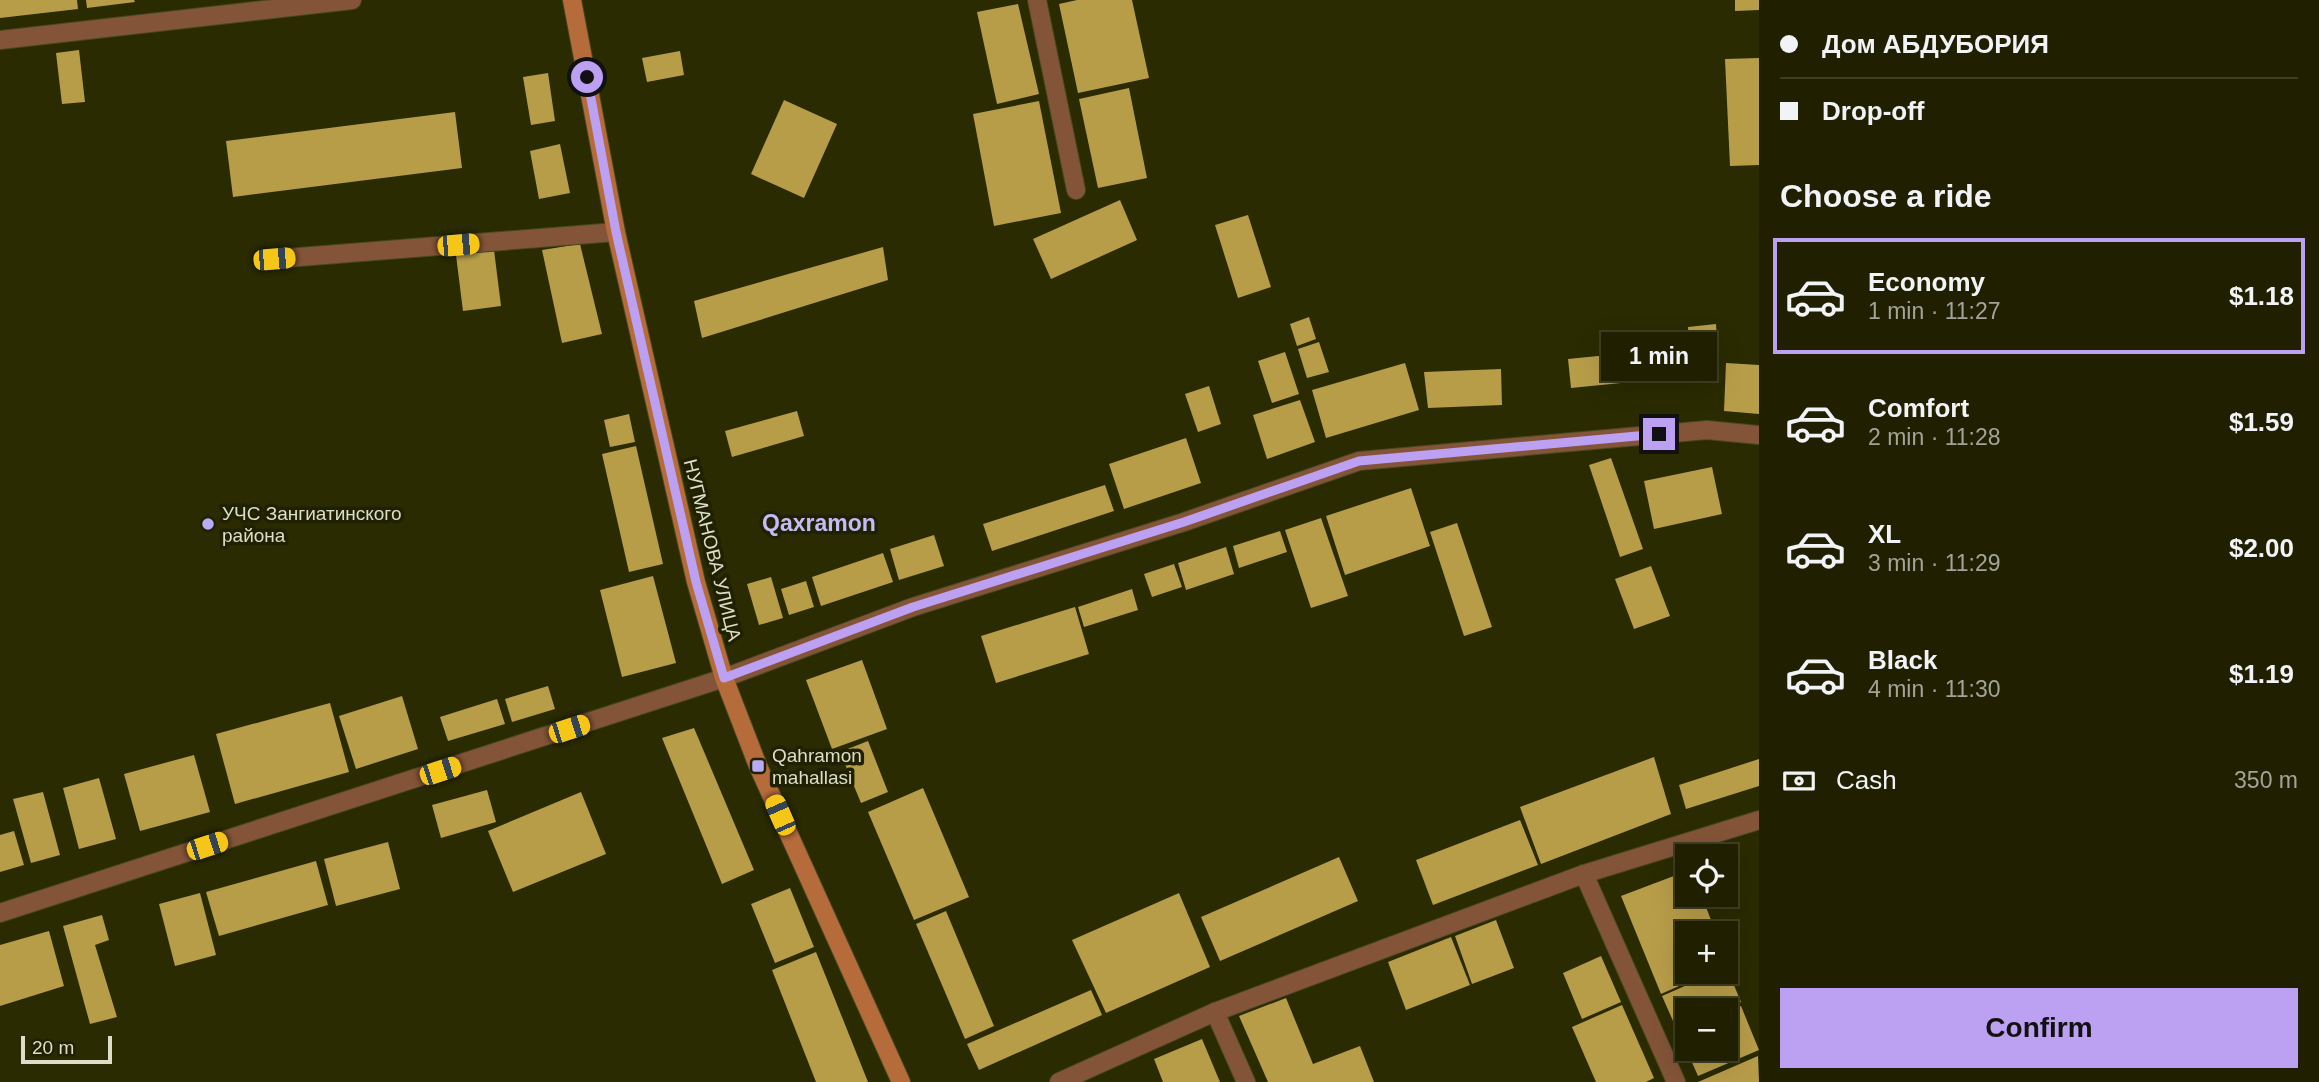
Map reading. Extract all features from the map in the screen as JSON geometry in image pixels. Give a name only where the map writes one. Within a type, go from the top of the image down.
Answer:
[{"type":"main road","name":"НУГМАНОВА УЛИЦА","points":[[572,0],[616,232],[696,582],[724,678],[758,766],[901,1082]]},
{"type":"street","points":[[0,40],[352,0]]},
{"type":"street","points":[[1037,0],[1076,190]]},
{"type":"street","points":[[274,259],[616,232]]},
{"type":"street","points":[[0,913],[724,678],[913,607],[1184,522],[1359,461],[1707,430],[1759,435]]},
{"type":"street","points":[[1059,1082],[1215,1012],[1584,874],[1759,820]]},
{"type":"street","points":[[1584,874],[1676,1082]]},
{"type":"street","points":[[1215,1012],[1246,1082]]},
{"type":"building","points":[[0,0],[77,0],[78,9],[0,18]]},
{"type":"building","points":[[86,0],[134,0],[135,2],[87,8]]},
{"type":"building","points":[[1077,0],[1132,0],[1149,78],[1078,93],[1059,4]]},
{"type":"building","points":[[1735,0],[1759,0],[1759,10],[1735,11]]},
{"type":"building","points":[[1018,4],[1039,94],[997,104],[977,12]]},
{"type":"building","points":[[79,50],[85,102],[62,104],[56,53]]},
{"type":"building","points":[[680,51],[684,75],[647,82],[642,58]]},
{"type":"building","points":[[1759,58],[1759,165],[1730,166],[1725,59]]},
{"type":"building","points":[[548,73],[555,121],[531,125],[523,77]]},
{"type":"building","points":[[1129,88],[1147,178],[1098,188],[1079,99]]},
{"type":"building","points":[[784,100],[837,124],[804,198],[751,174]]},
{"type":"building","points":[[1039,101],[1061,213],[994,226],[973,114]]},
{"type":"building","points":[[455,112],[462,168],[233,197],[226,141]]},
{"type":"building","points":[[560,144],[570,193],[539,199],[530,151]]},
{"type":"building","points":[[1120,200],[1137,240],[1051,279],[1033,239]]},
{"type":"building","points":[[1248,215],[1271,287],[1238,298],[1215,225]]},
{"type":"building","points":[[580,244],[602,334],[562,343],[542,250]]},
{"type":"building","points":[[883,247],[888,280],[702,338],[694,301]]},
{"type":"building","points":[[494,250],[501,306],[463,311],[456,255]]},
{"type":"building","points":[[1309,317],[1316,339],[1297,346],[1290,324]]},
{"type":"building","points":[[1716,324],[1719,372],[1691,374],[1688,327]]},
{"type":"building","points":[[1319,342],[1329,372],[1307,378],[1298,349]]},
{"type":"building","points":[[1683,348],[1686,375],[1640,381],[1636,354]]},
{"type":"building","points":[[1285,352],[1299,394],[1272,403],[1258,361]]},
{"type":"building","points":[[1628,353],[1631,382],[1571,388],[1568,359]]},
{"type":"building","points":[[1405,363],[1419,410],[1326,438],[1312,390]]},
{"type":"building","points":[[1726,363],[1759,365],[1759,414],[1724,411]]},
{"type":"building","points":[[1501,369],[1502,405],[1428,408],[1424,372]]},
{"type":"building","points":[[1209,386],[1221,424],[1198,432],[1185,394]]},
{"type":"building","points":[[1300,400],[1315,442],[1267,459],[1253,415]]},
{"type":"building","points":[[797,411],[804,436],[732,457],[725,431]]},
{"type":"building","points":[[629,414],[635,442],[610,447],[604,420]]},
{"type":"building","points":[[1186,438],[1201,483],[1124,509],[1109,464]]},
{"type":"building","points":[[636,446],[663,564],[629,572],[602,454]]},
{"type":"building","points":[[1611,458],[1643,549],[1620,557],[1589,465]]},
{"type":"building","points":[[1712,467],[1722,514],[1654,529],[1644,481]]},
{"type":"building","points":[[1105,485],[1114,511],[992,551],[983,524]]},
{"type":"building","points":[[1411,488],[1430,546],[1345,575],[1326,516]]},
{"type":"building","points":[[1321,518],[1348,596],[1311,608],[1285,530]]},
{"type":"building","points":[[1457,523],[1492,627],[1464,636],[1430,532]]},
{"type":"building","points":[[1280,531],[1287,552],[1239,568],[1233,546]]},
{"type":"building","points":[[934,535],[944,566],[899,580],[890,549]]},
{"type":"building","points":[[1226,547],[1234,574],[1186,590],[1178,563]]},
{"type":"building","points":[[883,553],[893,582],[821,606],[812,577]]},
{"type":"building","points":[[1174,564],[1182,587],[1152,597],[1144,574]]},
{"type":"building","points":[[1651,566],[1670,616],[1634,629],[1615,579]]},
{"type":"building","points":[[653,576],[676,663],[622,677],[600,590]]},
{"type":"building","points":[[771,577],[783,618],[759,625],[747,584]]},
{"type":"building","points":[[806,581],[814,607],[789,615],[781,589]]},
{"type":"building","points":[[1132,589],[1138,610],[1084,627],[1078,607]]},
{"type":"building","points":[[1075,607],[1089,654],[996,683],[981,636]]},
{"type":"building","points":[[862,660],[887,729],[832,749],[806,680]]},
{"type":"building","points":[[548,686],[555,709],[512,722],[505,699]]},
{"type":"building","points":[[402,696],[418,749],[356,769],[339,716]]},
{"type":"building","points":[[497,699],[505,724],[448,741],[440,717]]},
{"type":"building","points":[[330,703],[349,772],[235,804],[216,734]]},
{"type":"building","points":[[694,728],[754,870],[722,884],[662,738]]},
{"type":"building","points":[[868,741],[888,792],[861,803],[840,752]]},
{"type":"building","points":[[194,755],[210,812],[140,831],[124,774]]},
{"type":"building","points":[[1654,757],[1671,814],[1541,864],[1520,807]]},
{"type":"building","points":[[1759,759],[1759,786],[1686,809],[1679,785]]},
{"type":"building","points":[[99,778],[116,839],[79,849],[63,788]]},
{"type":"building","points":[[923,788],[969,897],[914,920],[868,812]]},
{"type":"building","points":[[487,790],[496,822],[441,838],[432,805]]},
{"type":"building","points":[[43,792],[60,855],[31,863],[13,799]]},
{"type":"building","points":[[581,792],[606,854],[513,892],[488,831]]},
{"type":"building","points":[[1520,820],[1538,865],[1433,905],[1416,860]]},
{"type":"building","points":[[14,831],[24,865],[0,872],[0,835]]},
{"type":"building","points":[[388,842],[400,889],[336,906],[324,859]]},
{"type":"building","points":[[1339,857],[1358,901],[1220,961],[1201,917]]},
{"type":"building","points":[[316,861],[328,905],[219,936],[206,892]]},
{"type":"building","points":[[1675,876],[1675,907],[1706,907],[1711,921],[1675,921],[1675,984],[1684,984],[1661,994],[1621,896]]},
{"type":"building","points":[[790,888],[814,947],[775,963],[751,904]]},
{"type":"building","points":[[200,893],[216,955],[175,966],[159,904]]},
{"type":"building","points":[[1179,893],[1210,967],[1106,1013],[1072,940]]},
{"type":"building","points":[[946,911],[994,1026],[965,1039],[916,924]]},
{"type":"building","points":[[102,915],[109,940],[95,945],[117,1017],[90,1024],[63,926]]},
{"type":"building","points":[[1496,920],[1514,968],[1472,984],[1455,936]]},
{"type":"building","points":[[49,931],[64,986],[0,1006],[0,945]]},
{"type":"building","points":[[1451,937],[1470,985],[1406,1010],[1388,962]]},
{"type":"building","points":[[816,952],[868,1082],[816,1082],[772,970]]},
{"type":"building","points":[[1601,956],[1621,1002],[1582,1019],[1563,973]]},
{"type":"building","points":[[1689,984],[1734,984],[1741,1002],[1738,1003],[1738,998],[1675,998],[1675,1025],[1662,996]]},
{"type":"building","points":[[1091,990],[1102,1015],[979,1070],[967,1044]]},
{"type":"building","points":[[1286,998],[1313,1064],[1360,1046],[1374,1082],[1268,1082],[1239,1016]]},
{"type":"building","points":[[1622,1005],[1654,1078],[1646,1082],[1596,1082],[1572,1027]]},
{"type":"building","points":[[1741,1006],[1759,1050],[1738,1059],[1738,1007]]},
{"type":"building","points":[[1202,1039],[1220,1082],[1163,1082],[1154,1059]]},
{"type":"building","points":[[1758,1056],[1759,1082],[1698,1082]]},
{"type":"building","points":[[1691,1061],[1733,1061],[1698,1076]]},
{"type":"place","name":"УЧС Зангиатинского района","points":[[208,524]]},
{"type":"place","name":"Qahramon mahallasi","points":[[758,766]]},
{"type":"district","name":"Qaxramon","points":[[819,523]]},
{"type":"route","points":[[587,77],[616,232],[696,582],[724,678],[913,607],[1184,522],[1359,461],[1659,434]]}]
